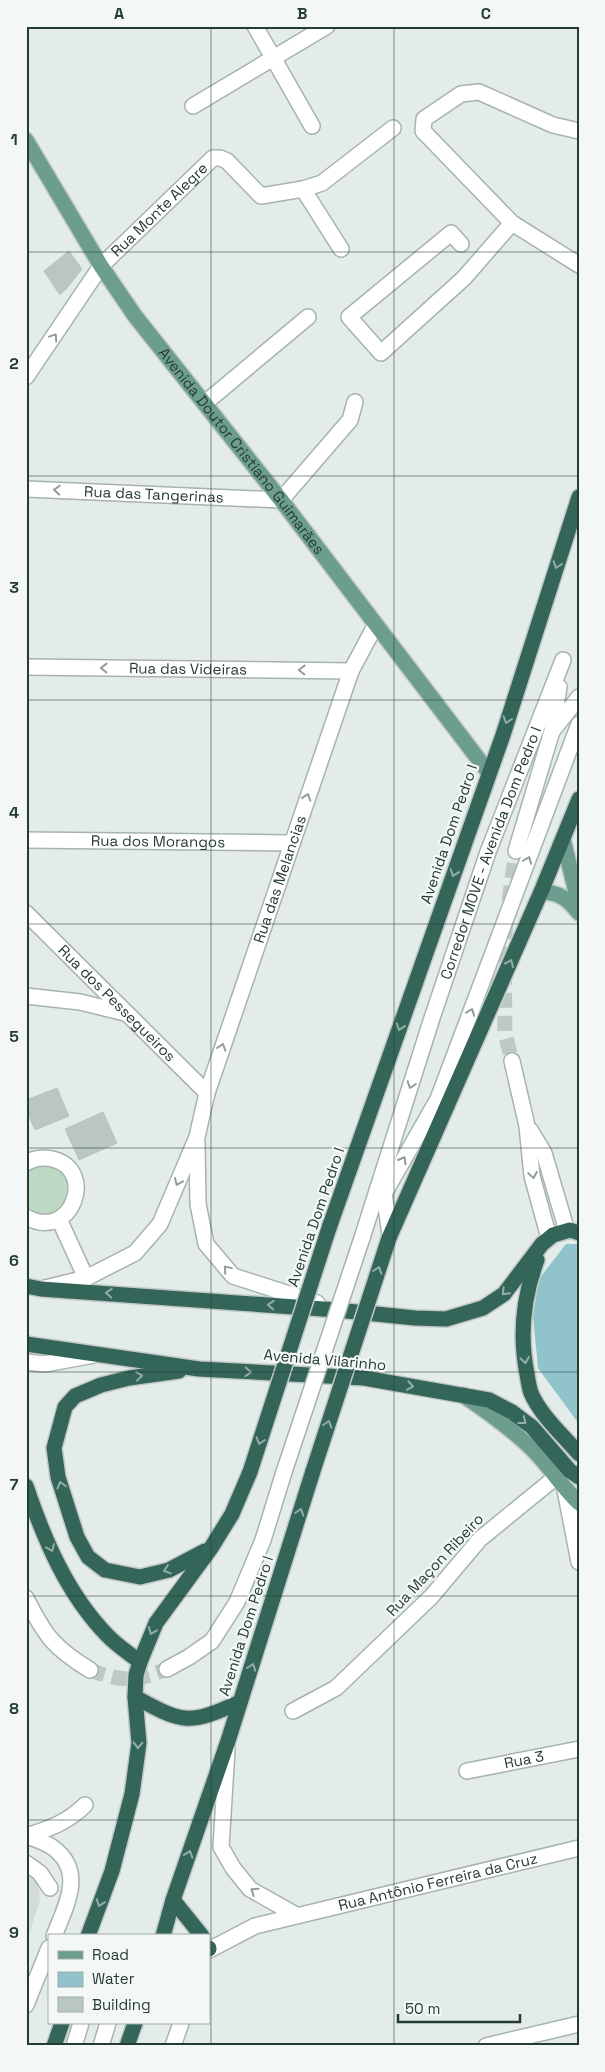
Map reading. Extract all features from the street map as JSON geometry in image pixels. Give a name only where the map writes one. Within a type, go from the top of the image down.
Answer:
[{"type":"highway","name":"Avenida Dom Pedro I","points":[[89,1934],[112,1871],[132,1794],[139,1743],[135,1697],[136,1675],[140,1662],[156,1623],[211,1548],[232,1514],[250,1472],[329,1228],[499,744],[579,497]]},
{"type":"highway","name":"Avenida Dom Pedro I","points":[[164,1934],[173,1900],[228,1741],[389,1236],[541,892],[579,799]]},
{"type":"highway","points":[[34,1287],[446,1319],[483,1308],[504,1294],[546,1241],[553,1235],[573,1232]]},
{"type":"highway","points":[[546,1241],[526,1292],[523,1325],[524,1356],[531,1392],[543,1413],[579,1454]]},
{"type":"highway","name":"Avenida Vilarinho","points":[[26,1344],[199,1369],[364,1378],[463,1395]]},
{"type":"highway","points":[[199,1369],[129,1378],[101,1385],[75,1396],[65,1407],[54,1448],[58,1477],[77,1537],[88,1556],[105,1570],[140,1577],[169,1570],[211,1548]]},
{"type":"highway","points":[[463,1395],[489,1400],[512,1412],[532,1428],[570,1471],[579,1477]]},
{"type":"highway","points":[[26,1486],[65,1580],[81,1605],[107,1635],[140,1662]]},
{"type":"highway","points":[[135,1697],[168,1715],[189,1720],[210,1716],[240,1702]]},
{"type":"highway","points":[[173,1900],[200,1934]]},
{"type":"highway","points":[[54,2046],[62,2024]]},
{"type":"highway","points":[[127,2046],[135,2024]]},
{"type":"main road","name":"Avenida Doutor Cristiano Guimarães","points":[[26,140],[101,266],[135,316],[281,500],[375,626],[489,773]]},
{"type":"main road","points":[[472,751],[488,750],[499,744]]},
{"type":"main road","points":[[564,839],[579,905]]},
{"type":"main road","points":[[541,892],[560,894],[579,912]]},
{"type":"main road","name":"Avenida Vilarinho","points":[[463,1395],[502,1422],[534,1451],[560,1484],[579,1503]]},
{"type":"street","points":[[255,26],[312,126]]},
{"type":"street","points":[[193,106],[327,26]]},
{"type":"street","points":[[577,259],[512,223],[422,131],[424,119],[461,94],[479,92],[553,125],[579,131]]},
{"type":"street","name":"Rua Monte Alegre","points":[[101,266],[213,158],[227,161],[261,196],[303,189],[322,183],[393,128]]},
{"type":"street","points":[[303,189],[342,249]]},
{"type":"street","points":[[461,244],[451,233],[349,318],[381,352],[464,278],[512,223]]},
{"type":"street","points":[[26,377],[101,266]]},
{"type":"street","points":[[205,403],[308,316]]},
{"type":"street","points":[[281,500],[350,420],[355,402]]},
{"type":"street","name":"Rua das Tangerinas","points":[[26,489],[281,500]]},
{"type":"street","name":"Rua das Melancias","points":[[34,1287],[86,1278],[135,1253],[160,1224],[197,1137],[207,1093],[290,843],[351,671],[375,626]]},
{"type":"street","name":"Corredor MOVE - Avenida Dom Pedro I","points":[[167,1669],[212,1641],[237,1602],[263,1540],[363,1236],[432,1018],[488,852],[563,660],[552,731],[516,851]]},
{"type":"street","name":"Rua das Videiras","points":[[26,667],[351,671]]},
{"type":"street","points":[[552,731],[579,697]]},
{"type":"street","name":"Corredor MOVE - Avenida Dom Pedro I","points":[[363,1236],[384,1193],[438,1099],[579,724]]},
{"type":"street","name":"Rua dos Morangos","points":[[26,840],[290,843]]},
{"type":"street","name":"Rua dos Pessegueiros","points":[[26,913],[207,1093]]},
{"type":"street","points":[[26,996],[80,1002],[126,1014]]},
{"type":"street","points":[[512,1061],[528,1126],[532,1176],[546,1241]]},
{"type":"street","points":[[528,1126],[544,1153],[573,1232]]},
{"type":"street","name":"Rua das Melancias","points":[[197,1137],[198,1204],[206,1244],[233,1276],[337,1310]]},
{"type":"street","points":[[26,1163],[38,1158],[56,1160],[70,1171],[75,1179],[76,1197],[67,1213],[59,1219],[41,1222],[26,1217]]},
{"type":"street","points":[[384,1193],[389,1236]]},
{"type":"street","points":[[59,1219],[86,1278]]},
{"type":"street","points":[[26,1362],[45,1364],[94,1355]]},
{"type":"street","points":[[560,1484],[579,1562]]},
{"type":"street","name":"Rua Maçon Ribeiro","points":[[293,1711],[336,1688],[432,1598],[480,1539],[560,1484]]},
{"type":"street","points":[[26,1598],[47,1636],[66,1656],[90,1670]]},
{"type":"street","points":[[228,1741],[221,1847],[233,1868],[250,1889],[296,1914]]},
{"type":"street","name":"Rua 3","points":[[467,1771],[579,1748]]},
{"type":"street","points":[[27,1836],[73,1817],[85,1805]]},
{"type":"street","points":[[27,1836],[52,1846],[62,1856],[71,1871],[72,1888],[55,1934]]},
{"type":"street","name":"Rua Antônio Ferreira da Cruz","points":[[210,1948],[255,1926],[296,1914],[579,1848]]},
{"type":"street","points":[[26,1863],[40,1872],[50,1888]]},
{"type":"street","points":[[26,2005],[48,1950]]},
{"type":"street","points":[[74,2046],[81,2024]]},
{"type":"street","points":[[101,2046],[108,2024]]},
{"type":"street","points":[[173,2046],[181,2024]]},
{"type":"street","points":[[486,2046],[579,2024]]},
{"type":"shaded area","points":[[26,1869],[35,1877],[40,1900],[26,1944]]},
{"type":"green space","points":[[46,1165],[60,1171],[67,1180],[68,1191],[65,1201],[59,1210],[49,1215],[38,1215],[26,1208],[26,1172],[32,1168]]},
{"type":"water","points":[[566,1244],[579,1244],[579,1424],[538,1368],[533,1316],[539,1279]]},
{"type":"building","points":[[69,251],[82,269],[60,295],[44,271]]},
{"type":"building","points":[[57,1088],[69,1116],[35,1130],[26,1109],[26,1100]]},
{"type":"building","points":[[103,1112],[117,1143],[79,1160],[65,1129]]},
{"type":"tunnel","points":[[509,901],[516,851]]},
{"type":"tunnel","points":[[506,924],[504,938],[505,1033],[512,1061]]},
{"type":"tunnel","points":[[90,1670],[111,1677],[128,1679],[146,1676],[167,1669]]}]
